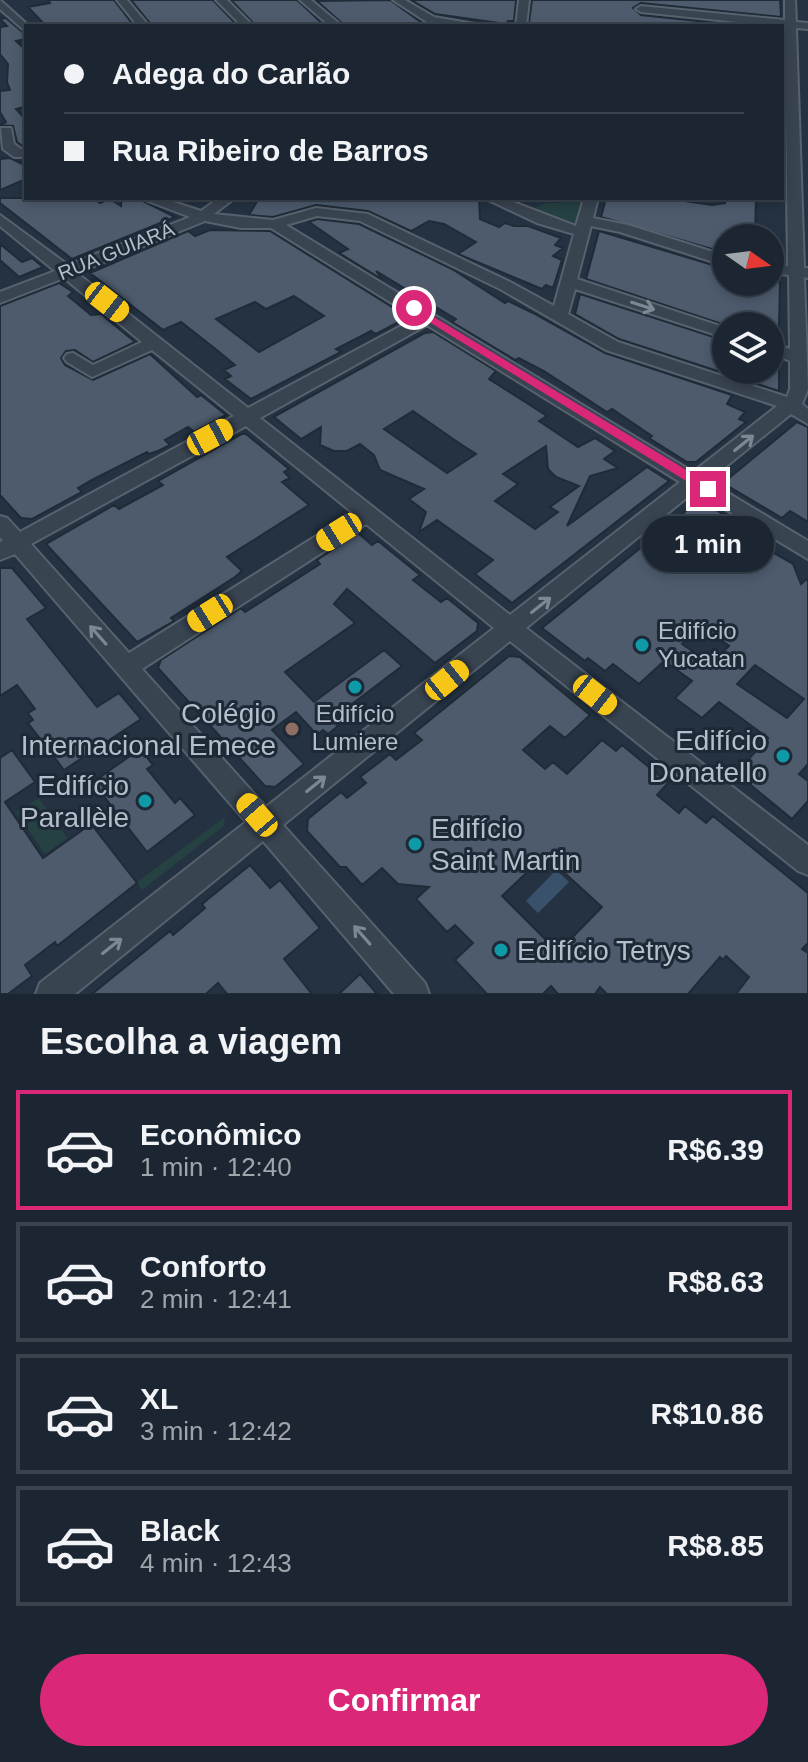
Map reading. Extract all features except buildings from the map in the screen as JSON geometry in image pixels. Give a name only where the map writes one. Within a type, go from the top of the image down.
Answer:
[{"type":"street","points":[[122,0],[142,24]]},
{"type":"street","points":[[221,0],[246,24]]},
{"type":"street","points":[[305,0],[335,24]]},
{"type":"street","points":[[398,0],[431,20],[464,24]]},
{"type":"street","points":[[521,24],[522,0]]},
{"type":"street","points":[[790,0],[786,91],[801,272],[803,359],[800,412]]},
{"type":"street","points":[[0,3],[24,27]]},
{"type":"street","points":[[642,5],[808,26]]},
{"type":"street","points":[[19,6],[34,24]]},
{"type":"street","points":[[786,91],[808,93]]},
{"type":"street","points":[[6,131],[8,146],[23,155]]},
{"type":"street","points":[[0,156],[23,155]]},
{"type":"street","points":[[152,200],[200,218],[239,225],[274,224],[316,212],[363,217],[560,314],[579,329],[612,346],[800,412]]},
{"type":"street","name":"RUA GUIARÁ","points":[[0,298],[200,218],[225,200]]},
{"type":"street","points":[[496,200],[542,220],[623,228],[712,257]]},
{"type":"street","points":[[560,314],[590,200]]},
{"type":"street","points":[[0,219],[511,629],[808,862]]},
{"type":"street","points":[[274,224],[808,551]]},
{"type":"street","points":[[569,282],[712,328]]},
{"type":"street","points":[[414,994],[126,667],[6,539],[247,417],[430,317]]},
{"type":"street","points":[[73,358],[92,372],[156,342]]},
{"type":"street","points":[[784,352],[803,359]]},
{"type":"street","points":[[51,994],[696,482],[800,412]]},
{"type":"street","points":[[126,667],[369,512]]},
{"type":"green space","points":[[582,202],[575,224],[528,210],[547,203]]},
{"type":"green space","points":[[39,798],[67,838],[45,854],[16,812]]},
{"type":"green space","points":[[225,817],[224,826],[142,890],[137,882]]},
{"type":"water","points":[[556,870],[569,882],[538,913],[526,901]]},
{"type":"place","name":"Edifício Yucatan","points":[[642,645]]},
{"type":"place","name":"Edifício Lumiere","points":[[355,687]]},
{"type":"place","name":"Colégio Internacional Emece","points":[[292,729]]},
{"type":"place","name":"Edifício Donatello","points":[[783,756]]},
{"type":"place","name":"Edifício Parallèle","points":[[145,801]]},
{"type":"place","name":"Edifício Saint Martin","points":[[415,844]]},
{"type":"place","name":"Edifício Tetrys","points":[[501,950]]},
{"type":"route","points":[[414,308],[708,489]]}]
